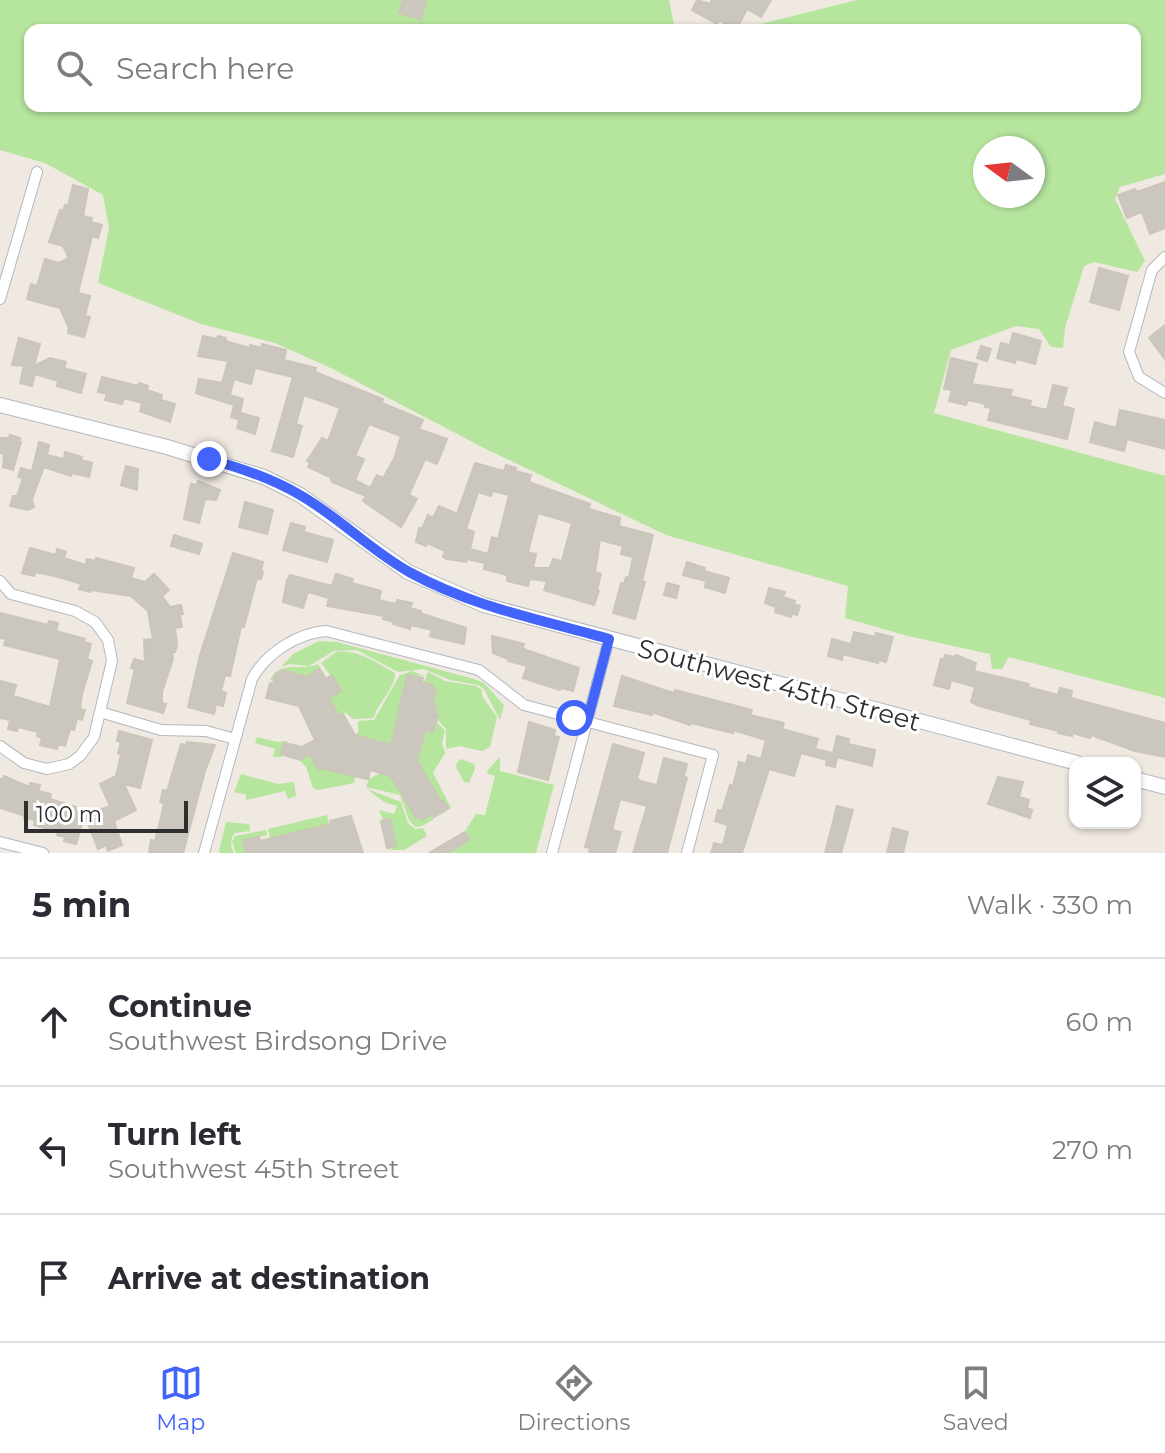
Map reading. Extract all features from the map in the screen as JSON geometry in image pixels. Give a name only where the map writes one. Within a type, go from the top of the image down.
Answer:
[{"type":"street","points":[[0,299],[37,172]]},
{"type":"street","points":[[1165,257],[1152,270],[1129,352],[1139,377],[1165,393]]},
{"type":"street","name":"Southwest 45th Street","points":[[0,405],[167,447],[251,472],[300,495],[408,572],[484,605],[1069,761]]},
{"type":"street","points":[[0,581],[11,594],[86,615],[103,630],[112,650],[94,737],[88,748],[69,764],[58,768],[24,763],[0,746]]},
{"type":"street","points":[[204,853],[257,669],[271,655],[303,635],[326,631],[479,670],[524,705],[713,755],[687,853]]},
{"type":"street","points":[[552,853],[609,639]]},
{"type":"street","points":[[100,712],[175,733],[206,731],[235,739]]},
{"type":"street","points":[[1141,781],[1165,787]]},
{"type":"street","points":[[0,842],[43,853]]},
{"type":"green space","points":[[0,0],[669,0],[674,24],[24,24],[24,112],[1141,112],[1141,24],[761,24],[857,0],[1165,0],[1165,174],[1120,187],[1115,199],[1145,261],[1137,272],[1094,262],[1084,266],[1065,328],[1063,348],[1051,347],[1039,329],[1016,326],[951,350],[934,413],[1165,476],[1165,698],[1009,657],[1002,669],[992,669],[990,654],[845,618],[848,586],[666,535],[275,343],[201,324],[98,283],[109,228],[103,195],[45,163],[0,150]]},
{"type":"green space","points":[[319,641],[337,642],[484,683],[504,705],[500,720],[484,689],[478,685],[450,680],[424,669],[398,672],[357,650],[334,651],[309,666],[289,664],[281,667],[293,654]]},
{"type":"green space","points":[[336,652],[360,655],[395,673],[374,718],[353,719],[346,713],[339,716],[329,698],[341,690],[321,663]]},
{"type":"green space","points":[[318,664],[327,678],[319,670],[306,677],[282,670],[281,674],[276,673],[280,670],[286,668]]},
{"type":"green space","points":[[412,671],[424,676],[407,675],[405,684],[409,685],[391,745],[355,735],[358,721],[374,720],[400,675]]},
{"type":"green space","points":[[428,672],[445,681],[476,686],[482,690],[482,696],[497,717],[490,747],[482,751],[460,746],[446,749],[446,729],[437,719],[438,715],[434,714],[432,705],[436,691],[432,689],[433,685],[424,682]]},
{"type":"green space","points":[[436,721],[445,731],[442,743],[445,753],[433,773],[451,808],[436,818],[448,808],[443,800],[439,803],[417,761],[425,731],[433,732]]},
{"type":"green space","points":[[257,737],[287,741],[281,754],[283,757],[273,757],[275,749],[255,743]]},
{"type":"green space","points":[[316,751],[318,754],[312,758],[318,769],[322,767],[353,776],[356,774],[354,783],[319,790],[313,788],[306,767],[299,759]]},
{"type":"green space","points":[[500,757],[500,771],[554,785],[536,853],[447,853],[469,840],[466,830],[476,814],[485,815],[495,776],[487,771]]},
{"type":"green space","points":[[461,759],[474,764],[469,783],[464,782],[456,767]]},
{"type":"green space","points":[[380,773],[391,776],[416,818],[419,816],[422,820],[430,813],[434,819],[415,827],[409,820],[400,795],[366,787],[369,779]]},
{"type":"green space","points":[[241,774],[278,784],[294,782],[296,796],[288,799],[285,791],[246,800],[246,795],[234,792]]},
{"type":"green space","points":[[367,789],[401,802],[408,823],[415,829],[423,828],[427,836],[404,850],[389,850],[396,846],[390,818],[383,819],[379,810],[394,814],[397,806],[384,802]]},
{"type":"green space","points":[[327,815],[329,825],[270,839],[268,829]]},
{"type":"green space","points":[[226,822],[249,824],[250,831],[235,833],[232,837],[234,853],[219,851]]},
{"type":"green space","points":[[266,830],[267,835],[244,840],[247,853],[236,853],[232,841],[235,836]]},
{"type":"building","points":[[403,0],[426,0],[421,19],[399,13]]},
{"type":"building","points":[[697,0],[710,4],[712,0],[771,0],[761,17],[747,9],[739,24],[726,24],[719,20],[717,24],[692,10]]},
{"type":"building","points":[[1165,182],[1165,228],[1150,234],[1142,212],[1127,218],[1118,195]]},
{"type":"building","points":[[73,185],[88,189],[83,216],[102,225],[98,238],[92,236],[78,293],[90,296],[85,316],[90,317],[84,337],[68,333],[69,328],[60,308],[27,299],[31,284],[37,286],[45,259],[59,263],[69,258],[63,246],[49,242],[60,210],[68,206]]},
{"type":"building","points":[[1099,268],[1128,276],[1119,310],[1090,302]]},
{"type":"building","points":[[1165,325],[1165,359],[1149,338]]},
{"type":"building","points":[[1013,333],[1041,341],[1035,364],[997,358],[1001,343],[1010,345]]},
{"type":"building","points":[[203,336],[226,338],[225,341],[250,348],[250,345],[262,348],[262,344],[286,350],[284,360],[316,368],[315,372],[383,399],[382,403],[423,420],[419,429],[447,439],[437,464],[425,459],[409,495],[417,499],[401,527],[363,501],[366,496],[332,482],[330,477],[308,467],[310,462],[307,461],[322,438],[328,441],[340,408],[304,395],[296,424],[302,426],[293,457],[272,451],[293,377],[255,368],[251,384],[234,379],[230,395],[243,399],[239,420],[231,417],[234,405],[196,393],[199,379],[222,383],[228,361],[198,356]],"holes":[[[369,424],[401,436],[394,459],[383,478],[377,475],[370,488],[355,480],[364,459],[355,456]]]},
{"type":"building","points":[[19,338],[40,344],[34,366],[50,358],[66,362],[64,368],[86,374],[81,393],[57,386],[58,381],[35,374],[32,386],[20,383],[24,366],[12,365]]},
{"type":"building","points":[[981,346],[991,349],[987,361],[977,358]]},
{"type":"building","points":[[951,358],[977,364],[972,384],[1012,390],[1010,396],[1031,401],[1030,406],[1047,410],[1053,385],[1067,388],[1062,406],[1074,409],[1067,439],[988,420],[991,408],[985,407],[986,404],[968,400],[966,405],[949,401],[952,390],[944,389]]},
{"type":"building","points":[[102,377],[138,386],[139,383],[148,386],[147,390],[162,395],[161,400],[175,404],[170,422],[140,411],[142,403],[124,398],[122,404],[105,400],[107,394],[98,392]]},
{"type":"building","points":[[1120,410],[1165,420],[1165,449],[1127,439],[1124,451],[1090,442],[1095,422],[1116,428]]},
{"type":"building","points":[[241,413],[259,418],[255,434],[237,428]]},
{"type":"building","points":[[10,435],[20,438],[21,442],[13,470],[3,467],[4,454],[0,453],[1,438],[9,438]]},
{"type":"building","points":[[39,442],[49,445],[47,455],[64,459],[65,452],[92,463],[89,477],[72,473],[71,476],[44,467],[32,499],[34,507],[28,510],[10,506],[23,478],[18,477],[21,468],[32,471]]},
{"type":"building","points":[[475,463],[504,471],[506,465],[531,475],[529,482],[590,504],[589,509],[620,518],[619,526],[653,535],[635,619],[613,613],[621,583],[624,584],[626,577],[629,578],[633,557],[621,554],[623,546],[600,540],[595,572],[601,574],[594,605],[544,590],[547,581],[530,579],[528,586],[507,581],[507,575],[484,569],[485,563],[447,559],[443,557],[445,551],[416,542],[419,528],[422,529],[428,515],[433,518],[439,506],[457,514]],"holes":[[[493,491],[509,495],[498,539],[492,537],[488,554],[470,549],[474,532],[466,529],[478,492],[491,496]],[[538,513],[572,523],[562,561],[553,559],[550,568],[533,568],[536,554],[528,552]]]},
{"type":"building","points":[[126,466],[138,469],[137,490],[121,485]]},
{"type":"building","points":[[198,481],[220,490],[216,500],[205,499],[199,523],[184,519],[191,484],[197,485]]},
{"type":"building","points":[[245,502],[273,510],[267,534],[239,527]]},
{"type":"building","points":[[291,523],[305,527],[304,532],[333,540],[327,562],[283,550]]},
{"type":"building","points":[[174,535],[202,544],[199,554],[171,546]]},
{"type":"building","points":[[30,548],[56,555],[57,549],[66,552],[64,558],[86,565],[87,559],[95,561],[96,558],[134,568],[131,578],[145,582],[154,574],[169,590],[162,596],[170,607],[181,605],[183,614],[180,615],[182,627],[175,628],[177,646],[172,652],[173,659],[162,692],[162,703],[166,704],[163,713],[127,703],[135,669],[131,668],[134,659],[145,662],[144,640],[153,639],[148,611],[131,596],[90,592],[79,589],[81,584],[59,577],[22,573]]},
{"type":"building","points":[[233,553],[263,562],[263,572],[261,579],[257,578],[244,627],[241,627],[230,676],[225,675],[221,691],[226,693],[223,706],[216,704],[214,714],[188,707],[200,655]]},
{"type":"building","points":[[687,562],[729,578],[725,593],[705,587],[706,581],[683,575]]},
{"type":"building","points":[[336,574],[353,579],[352,583],[381,591],[379,600],[396,604],[397,600],[412,603],[410,608],[420,613],[466,628],[464,644],[430,636],[432,630],[393,624],[383,619],[384,616],[327,606],[329,598],[308,592],[303,608],[283,602],[290,575],[332,586]]},
{"type":"building","points":[[667,583],[679,586],[676,598],[664,595]]},
{"type":"building","points":[[769,588],[785,592],[783,597],[795,601],[794,604],[800,606],[797,615],[792,613],[791,617],[775,612],[776,607],[765,603]]},
{"type":"building","points":[[0,613],[48,625],[49,621],[58,623],[56,631],[85,639],[84,642],[91,644],[87,659],[92,661],[80,709],[85,710],[82,720],[77,718],[74,730],[70,729],[65,746],[58,744],[57,749],[40,745],[42,738],[37,736],[38,732],[18,727],[17,731],[8,729],[10,720],[0,718],[0,681],[16,685],[13,696],[50,707],[60,659],[4,645],[6,639],[0,638]]},
{"type":"building","points":[[854,632],[893,637],[886,662],[879,660],[878,663],[843,654],[842,660],[828,656],[832,639],[851,644]]},
{"type":"building","points":[[492,636],[524,644],[526,650],[579,668],[573,691],[523,678],[527,666],[493,653]]},
{"type":"building","points":[[945,655],[956,655],[976,663],[974,671],[1029,684],[1028,687],[1058,695],[1060,688],[1072,691],[1071,698],[1165,723],[1165,757],[1135,751],[1091,735],[1090,738],[1058,733],[1030,724],[1031,720],[979,706],[971,702],[975,687],[951,680],[949,689],[934,685]]},
{"type":"building","points":[[319,669],[325,679],[332,675],[341,691],[329,698],[355,735],[391,745],[407,675],[423,678],[422,682],[433,685],[432,689],[436,691],[432,705],[436,706],[434,714],[438,715],[433,732],[425,731],[417,761],[448,808],[422,820],[419,816],[416,818],[391,776],[370,770],[368,779],[321,768],[318,770],[310,754],[300,760],[281,754],[284,743],[302,747],[315,740],[299,706],[266,698],[270,683],[273,684],[276,673],[281,674],[282,670],[306,677]]},
{"type":"building","points":[[622,676],[675,693],[675,690],[752,710],[750,715],[784,723],[782,729],[818,739],[815,749],[833,753],[837,736],[849,739],[848,744],[875,750],[872,766],[837,757],[835,767],[826,765],[827,760],[801,753],[794,776],[769,769],[742,853],[711,853],[714,843],[723,845],[728,825],[715,821],[718,810],[722,811],[730,785],[733,786],[739,762],[746,764],[748,755],[761,759],[766,740],[733,730],[733,733],[690,725],[652,712],[652,715],[614,706]]},
{"type":"building","points":[[529,722],[555,730],[554,736],[559,737],[548,780],[518,772]]},
{"type":"building","points":[[119,731],[152,740],[140,788],[124,784],[136,810],[114,821],[122,845],[108,851],[106,845],[98,849],[85,815],[110,806],[100,784],[116,776],[121,754],[118,753],[121,742],[117,741]]},
{"type":"building","points":[[187,742],[215,745],[183,853],[149,853],[162,813],[164,803],[160,802],[163,790],[167,791],[181,744],[186,745]]},
{"type":"building","points":[[613,744],[644,753],[637,779],[644,782],[657,785],[664,758],[687,764],[684,776],[687,778],[667,853],[633,853],[647,806],[620,799],[612,830],[621,832],[615,853],[589,853],[590,848],[585,847]]},
{"type":"building","points":[[4,776],[29,787],[30,783],[40,785],[38,791],[51,794],[50,799],[76,807],[75,811],[85,814],[76,844],[64,841],[65,837],[57,835],[58,832],[34,825],[35,820],[0,808],[0,779]]},
{"type":"building","points":[[998,777],[1023,782],[1019,797],[1029,800],[1027,808],[1032,810],[1030,818],[988,804]]},
{"type":"building","points":[[837,806],[853,810],[841,853],[825,853]]},
{"type":"building","points":[[351,816],[363,853],[246,853],[243,840],[259,837],[260,841],[331,824],[330,821]]},
{"type":"building","points":[[390,819],[396,846],[387,848],[381,821]]},
{"type":"building","points":[[893,828],[908,832],[903,853],[887,853]]},
{"type":"building","points":[[465,832],[469,840],[447,853],[429,853]]},
{"type":"route","points":[[209,459],[251,472],[300,495],[408,572],[447,591],[484,605],[609,639],[587,722],[574,718]]}]
